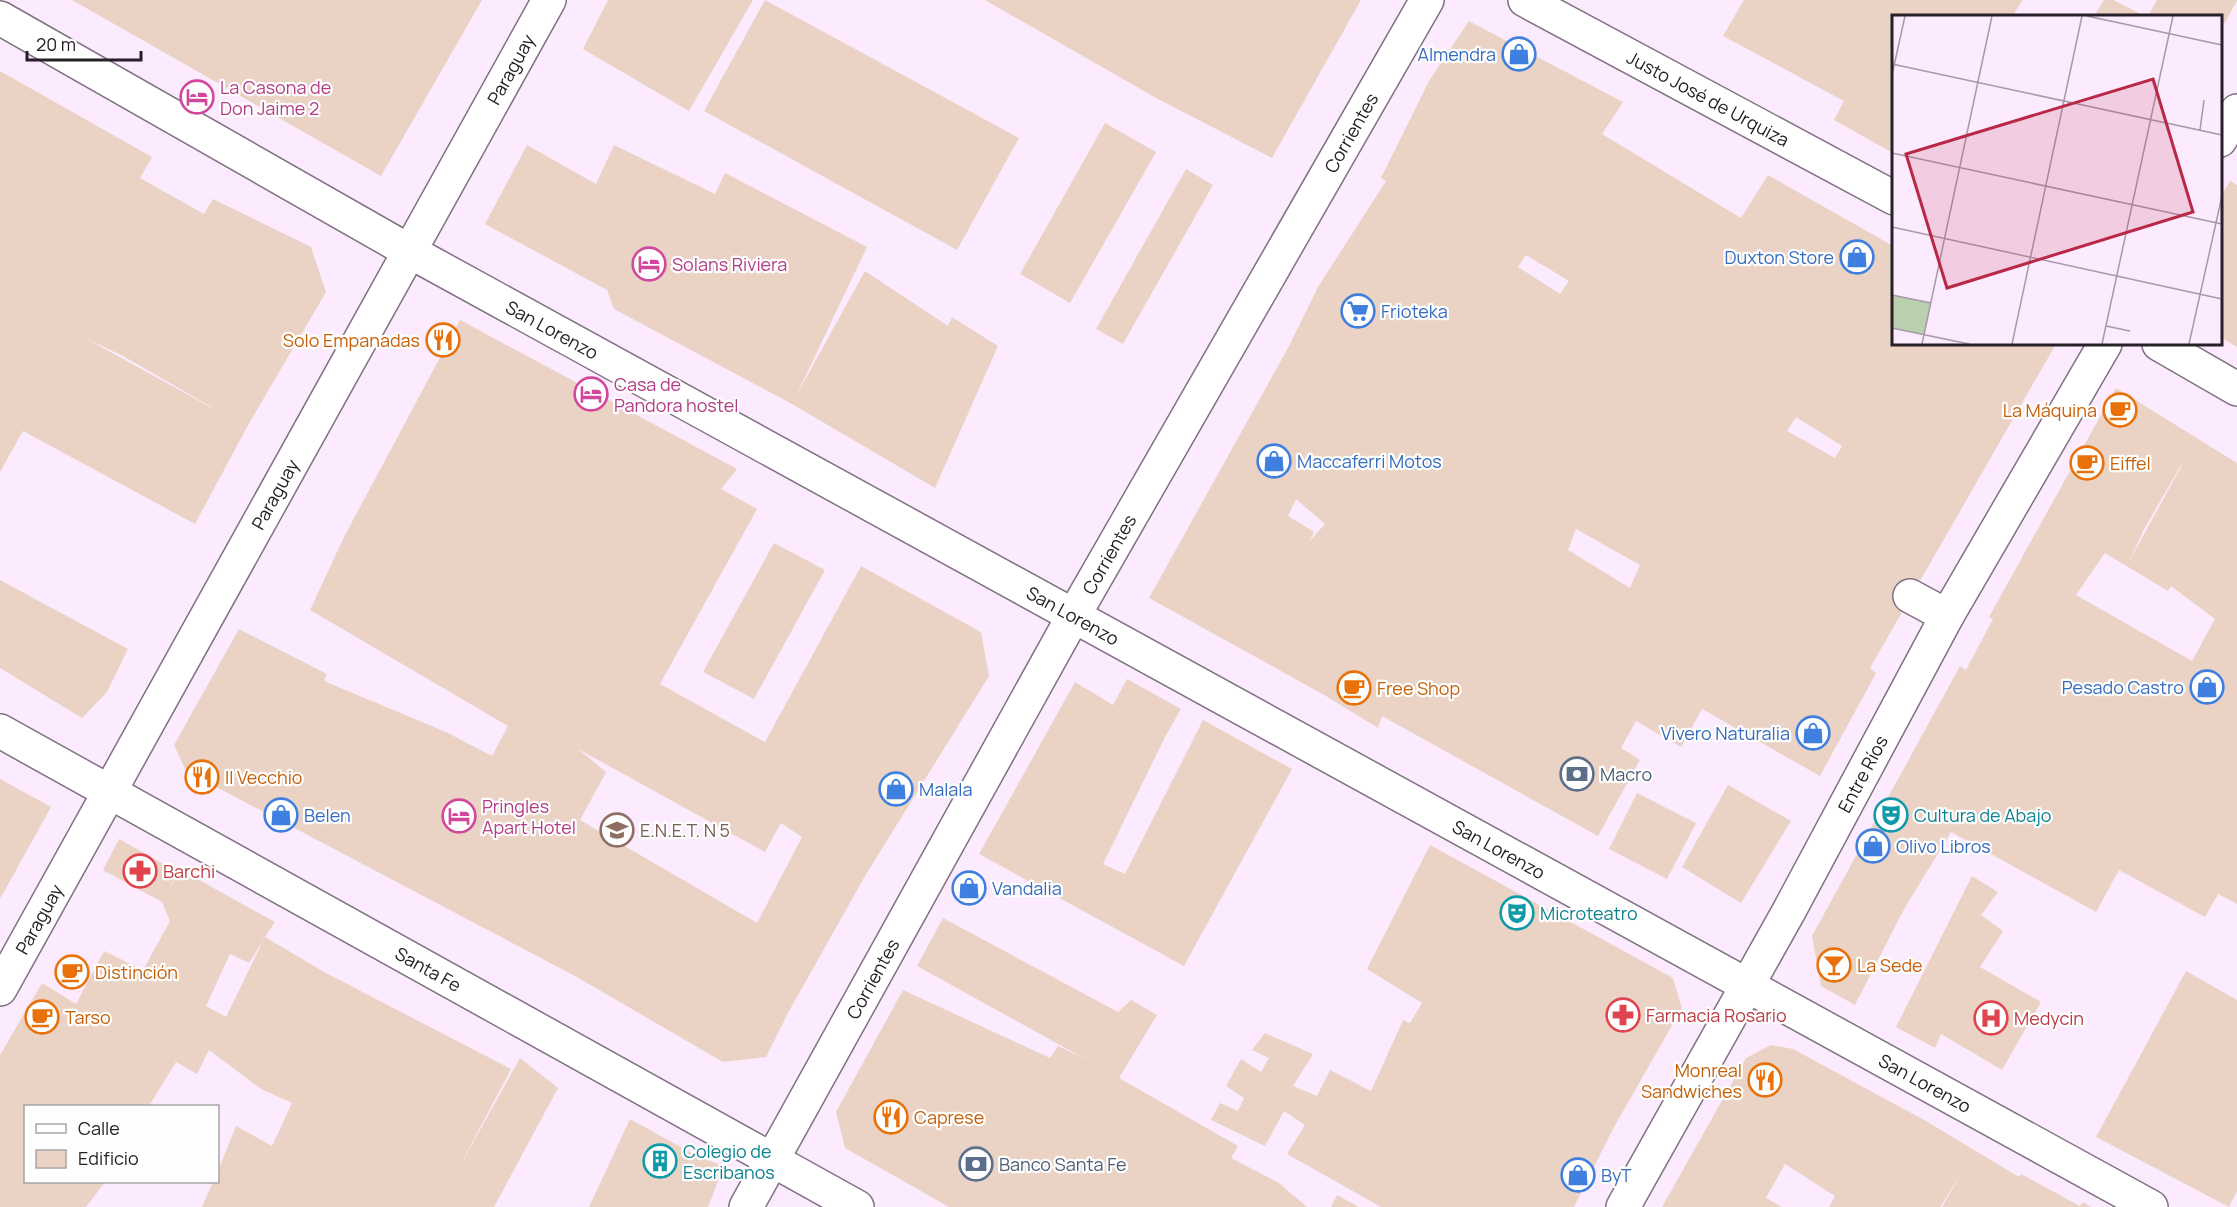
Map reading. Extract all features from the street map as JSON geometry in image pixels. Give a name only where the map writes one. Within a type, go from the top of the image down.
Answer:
[{"type":"main road","name":"Paraguay","points":[[0,989],[549,0]]},
{"type":"main road","name":"Corrientes","points":[[746,1207],[1074,615],[1427,0]]},
{"type":"main road","name":"Justo José de Urquiza","points":[[1525,0],[1892,197]]},
{"type":"main road","name":"San Lorenzo","points":[[0,18],[410,251],[2151,1207]]},
{"type":"main road","points":[[2222,137],[2237,111]]},
{"type":"main road","name":"Entre Ríos","points":[[1623,1207],[1748,985],[1947,616],[2104,345]]},
{"type":"main road","points":[[2161,345],[2237,389]]},
{"type":"main road","points":[[1911,596],[1947,616]]},
{"type":"main road","name":"Santa Fe","points":[[0,731],[857,1207]]},
{"type":"building","points":[[72,0],[482,0],[381,176]]},
{"type":"building","points":[[608,0],[753,0],[689,111],[583,49]]},
{"type":"building","points":[[765,0],[1019,138],[957,250],[704,111]]},
{"type":"building","points":[[985,0],[1361,0],[1272,158],[1158,99]]},
{"type":"building","points":[[1744,0],[2023,0],[2013,15],[1892,15],[1892,152],[1834,120],[1844,101],[1723,36]]},
{"type":"building","points":[[2104,0],[2113,0],[2143,15],[2095,15]]},
{"type":"building","points":[[2157,0],[2237,0],[2222,27],[2222,15],[2149,15]]},
{"type":"building","points":[[1469,21],[1623,102],[1602,134],[1741,218],[1768,175],[1892,245],[1892,345],[2055,345],[1870,668],[1876,673],[1820,776],[1702,709],[1681,747],[1636,721],[1621,748],[1640,760],[1598,836],[1382,716],[1378,728],[1326,696],[1149,598],[1288,348],[1318,287],[1386,181],[1381,178],[1429,81]],"holes":[[[1526,255],[1569,281],[1560,294],[1518,267]],[[1796,417],[1842,446],[1835,458],[1787,431]],[[1296,499],[1325,524],[1309,542],[1314,532],[1288,516]],[[1576,529],[1640,565],[1630,588],[1568,550]]]},
{"type":"building","points":[[0,71],[152,157],[140,178],[204,214],[213,199],[311,247],[326,292],[247,427],[195,524],[23,431],[0,472]],"holes":[[[85,338],[123,356],[215,409]]]},
{"type":"building","points":[[1105,123],[1156,152],[1070,303],[1020,274]]},
{"type":"building","points":[[527,145],[596,184],[614,145],[715,194],[725,173],[867,247],[796,396],[865,271],[948,326],[952,317],[998,346],[935,488],[792,404],[614,309],[607,290],[485,224]]},
{"type":"building","points":[[1186,169],[1213,185],[1123,344],[1096,329]]},
{"type":"building","points":[[2230,181],[2237,185],[2237,347],[2222,338],[2222,195]]},
{"type":"building","points":[[460,320],[737,469],[721,489],[757,509],[660,684],[765,742],[861,566],[981,632],[989,676],[865,876],[788,1013],[766,1057],[723,1062],[575,976],[186,771],[174,745],[239,629],[327,674],[324,681],[446,732],[492,756],[508,726],[310,610],[344,537]],"holes":[[[578,749],[765,852],[781,823],[802,837],[757,923],[580,820],[606,772]]]},
{"type":"building","points":[[2116,388],[2237,463],[2237,904],[2218,894],[2205,917],[2119,870],[2096,912],[1951,832],[1903,911],[1855,1005],[1821,986],[1812,936],[1960,666],[1966,670],[1993,619],[1989,617]],"holes":[[[2182,465],[2130,560],[2143,531]],[[2105,553],[2168,591],[2171,586],[2215,619],[2192,661],[2076,595]]]},
{"type":"building","points":[[774,543],[825,570],[754,699],[703,672]]},
{"type":"building","points":[[0,580],[128,649],[107,692],[82,718],[0,668]]},
{"type":"building","points":[[1127,679],[1181,709],[1103,864],[1125,874],[1203,720],[1292,769],[1184,966],[979,854],[1075,682],[1113,705]]},
{"type":"building","points":[[0,779],[51,807],[0,899]]},
{"type":"building","points":[[1728,785],[1791,821],[1741,903],[1682,867]]},
{"type":"building","name":"Macro","points":[[1637,793],[1696,823],[1667,879],[1609,849]]},
{"type":"building","points":[[119,839],[178,872],[169,889],[181,870],[275,922],[265,937],[324,972],[511,1069],[455,1175],[520,1058],[558,1088],[494,1207],[202,1207],[213,1183],[219,1183],[219,1168],[236,1126],[272,1146],[292,1103],[261,1089],[209,1050],[197,1074],[176,1062],[150,1105],[24,1105],[24,1183],[104,1183],[86,1207],[0,1207],[0,1055],[42,983],[76,1004],[104,951],[143,970],[170,921],[162,902],[103,870]],"holes":[[[264,939],[226,1017],[206,1006],[230,954],[249,963]]]},
{"type":"building","points":[[1430,845],[1673,978],[1682,1008],[1614,1127],[1574,1207],[1381,1207],[1287,1154],[1305,1125],[1284,1111],[1265,1146],[1211,1120],[1220,1103],[1238,1111],[1244,1098],[1226,1086],[1241,1059],[1261,1072],[1269,1058],[1252,1050],[1265,1033],[1313,1054],[1293,1086],[1317,1096],[1330,1070],[1371,1091],[1403,1020],[1410,1023],[1422,1003],[1367,969]]},
{"type":"building","points":[[1972,876],[1998,892],[1981,915],[2003,931],[1980,967],[2041,1002],[2002,1070],[1941,1034],[1935,1048],[1896,1027]]},
{"type":"building","points":[[943,918],[1118,1012],[1131,1000],[1157,1015],[1119,1078],[1238,1146],[1231,1158],[1279,1183],[1307,1207],[949,1207],[845,1148],[836,1112],[903,990],[1050,1058],[1058,1046],[1087,1060],[917,966]]},
{"type":"building","points":[[2186,971],[2237,1000],[2237,1191],[2229,1207],[2096,1137]]},
{"type":"building","points":[[1771,1045],[1793,1049],[1926,1121],[2019,1177],[2021,1174],[2080,1206],[2083,1202],[2091,1207],[1942,1207],[1962,1172],[1940,1207],[1829,1207],[1835,1196],[1785,1164],[1766,1198],[1782,1207],[1662,1207],[1746,1058]]},
{"type":"building","name":"Colegio de Escribanos","points":[[630,1119],[697,1156],[724,1166],[708,1207],[589,1207]]},
{"type":"building","points":[[1337,1195],[1359,1207],[1331,1207]]},
{"type":"place","name":"Almendra","points":[[1519,54]]},
{"type":"place","name":"La Casona de Don Jaime 2","points":[[197,97]]},
{"type":"place","name":"Duxton Store","points":[[1857,257]]},
{"type":"place","name":"Solans Riviera","points":[[649,264]]},
{"type":"place","name":"Frioteka","points":[[1358,311]]},
{"type":"place","name":"Solo Empanadas","points":[[443,340]]},
{"type":"place","name":"Casa de Pandora hostel","points":[[591,394]]},
{"type":"place","name":"La Máquina","points":[[2120,410]]},
{"type":"place","name":"Maccaferri Motos","points":[[1274,461]]},
{"type":"place","name":"Eiffel","points":[[2087,463]]},
{"type":"place","name":"Pesado Castro","points":[[2207,687]]},
{"type":"place","name":"Free Shop","points":[[1354,688]]},
{"type":"place","name":"Vivero Naturalia","points":[[1813,733]]},
{"type":"place","name":"Macro","points":[[1577,774]]},
{"type":"place","name":"Il Vecchio","points":[[202,777]]},
{"type":"place","name":"Malala","points":[[896,789]]},
{"type":"place","name":"Belen","points":[[281,815]]},
{"type":"place","name":"Cultura de Abajo","points":[[1891,815]]},
{"type":"place","name":"Pringles Apart Hotel","points":[[459,816]]},
{"type":"place","name":"E.N.E.T. N 5","points":[[617,830]]},
{"type":"place","name":"Olivo Libros","points":[[1873,846]]},
{"type":"place","name":"Barchi","points":[[140,871]]},
{"type":"place","name":"Vandalia","points":[[969,888]]},
{"type":"place","name":"Microteatro","points":[[1517,913]]},
{"type":"place","name":"La Sede","points":[[1834,965]]},
{"type":"place","name":"Distinción","points":[[72,972]]},
{"type":"place","name":"Farmacia Rosario","points":[[1623,1015]]},
{"type":"place","name":"Tarso","points":[[42,1017]]},
{"type":"place","name":"Medycin","points":[[1991,1018]]},
{"type":"place","name":"Monreal Sandwiches","points":[[1765,1080]]},
{"type":"place","name":"Caprese","points":[[891,1117]]},
{"type":"place","name":"Colegio de Escribanos","points":[[660,1161]]},
{"type":"place","name":"Banco Santa Fe","points":[[976,1164]]},
{"type":"place","name":"ByT","points":[[1578,1175]]}]
